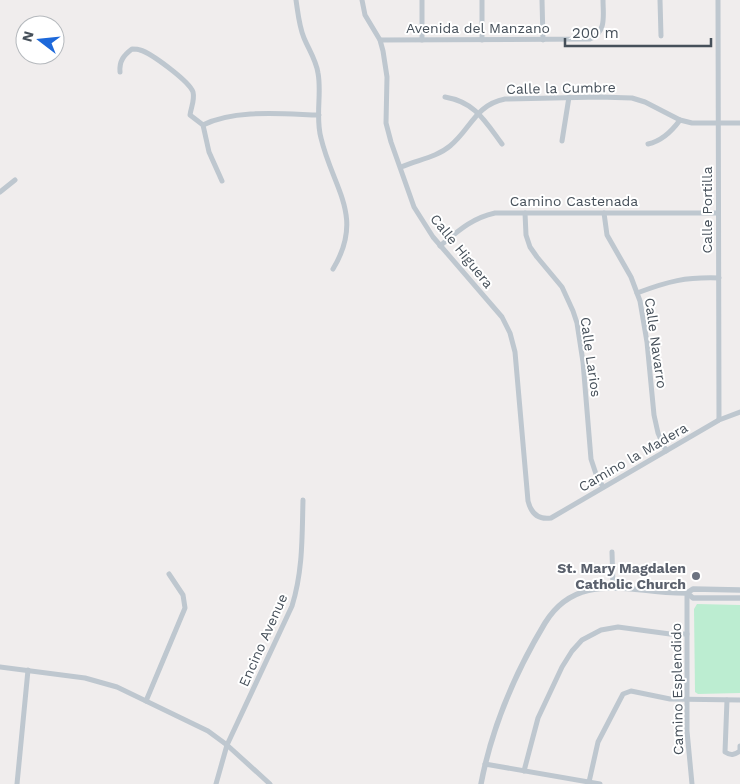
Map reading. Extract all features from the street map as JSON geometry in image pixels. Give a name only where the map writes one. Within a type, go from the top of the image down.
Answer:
[{"type":"street","points":[[296,0],[301,31],[319,74],[318,115],[320,136],[347,216],[348,230],[345,244],[333,269]]},
{"type":"street","name":"Calle Higuera","points":[[362,0],[365,15],[380,40],[383,51],[387,78],[386,123],[414,207],[440,246],[502,317],[510,333],[516,361],[528,501],[531,510],[537,516]]},
{"type":"street","points":[[422,0],[422,40]]},
{"type":"street","points":[[482,0],[482,40]]},
{"type":"street","points":[[542,0],[543,40]]},
{"type":"street","name":"Avenida del Manzano","points":[[380,40],[587,40],[595,37],[600,32],[603,24],[602,0]]},
{"type":"street","points":[[660,0],[661,36]]},
{"type":"street","name":"Calle Portilla","points":[[718,0],[719,420]]},
{"type":"street","points":[[120,72],[121,60],[132,49],[139,49],[184,79],[194,97],[190,115],[203,125],[209,152],[222,181]]},
{"type":"street","name":"Calle la Cumbre","points":[[401,167],[445,150],[458,138],[478,113],[501,100],[620,97],[639,100],[680,120],[740,123]]},
{"type":"street","points":[[445,98],[468,104],[478,113],[502,144]]},
{"type":"street","points":[[562,141],[569,98]]},
{"type":"street","points":[[203,125],[214,120],[240,116],[318,115]]},
{"type":"street","points":[[648,144],[669,133],[680,120]]},
{"type":"street","points":[[0,192],[15,180]]},
{"type":"street","name":"Camino Castenada","points":[[440,246],[461,228],[481,217],[501,213],[718,213]]},
{"type":"street","name":"Calle Larios","points":[[525,213],[526,235],[530,247],[562,287],[577,323],[583,362],[591,459],[604,487]]},
{"type":"street","name":"Calle Navarro","points":[[604,213],[608,236],[631,277],[637,293],[647,342],[654,415],[658,433],[666,452]]},
{"type":"street","points":[[637,293],[671,281],[719,278]]},
{"type":"street","name":"Camino la Madera","points":[[537,516],[551,518],[719,420],[740,412]]},
{"type":"street","name":"Encino Avenue","points":[[216,784],[228,745],[292,606],[298,587],[301,562],[303,500]]},
{"type":"street","points":[[612,552],[613,587]]},
{"type":"street","points":[[146,701],[185,608],[183,595],[169,574]]},
{"type":"street","points":[[481,784],[491,738],[505,700],[547,619],[558,607],[577,594],[592,589],[613,587],[687,593],[693,598],[740,598]]},
{"type":"street","points":[[687,593],[693,589],[740,590]]},
{"type":"street","name":"Camino Esplendido","points":[[687,593],[688,748],[692,784]]},
{"type":"street","points":[[524,771],[533,732],[541,710],[572,651],[582,640],[601,630],[618,627],[670,634],[687,634]]},
{"type":"street","points":[[0,667],[96,681],[117,688],[200,726],[228,745],[270,784]]},
{"type":"street","points":[[17,784],[28,670]]},
{"type":"street","points":[[589,782],[598,742],[623,694],[631,691],[659,698],[740,700]]},
{"type":"street","points":[[727,700],[725,752],[730,755],[735,754],[740,751],[740,746]]},
{"type":"street","points":[[485,764],[600,784]]},
{"type":"green space","points":[[697,604],[740,605],[740,693],[698,694],[695,692],[694,609]]},
{"type":"place","name":"St. Mary Magdalen Catholic Church","points":[[696,576]]}]
